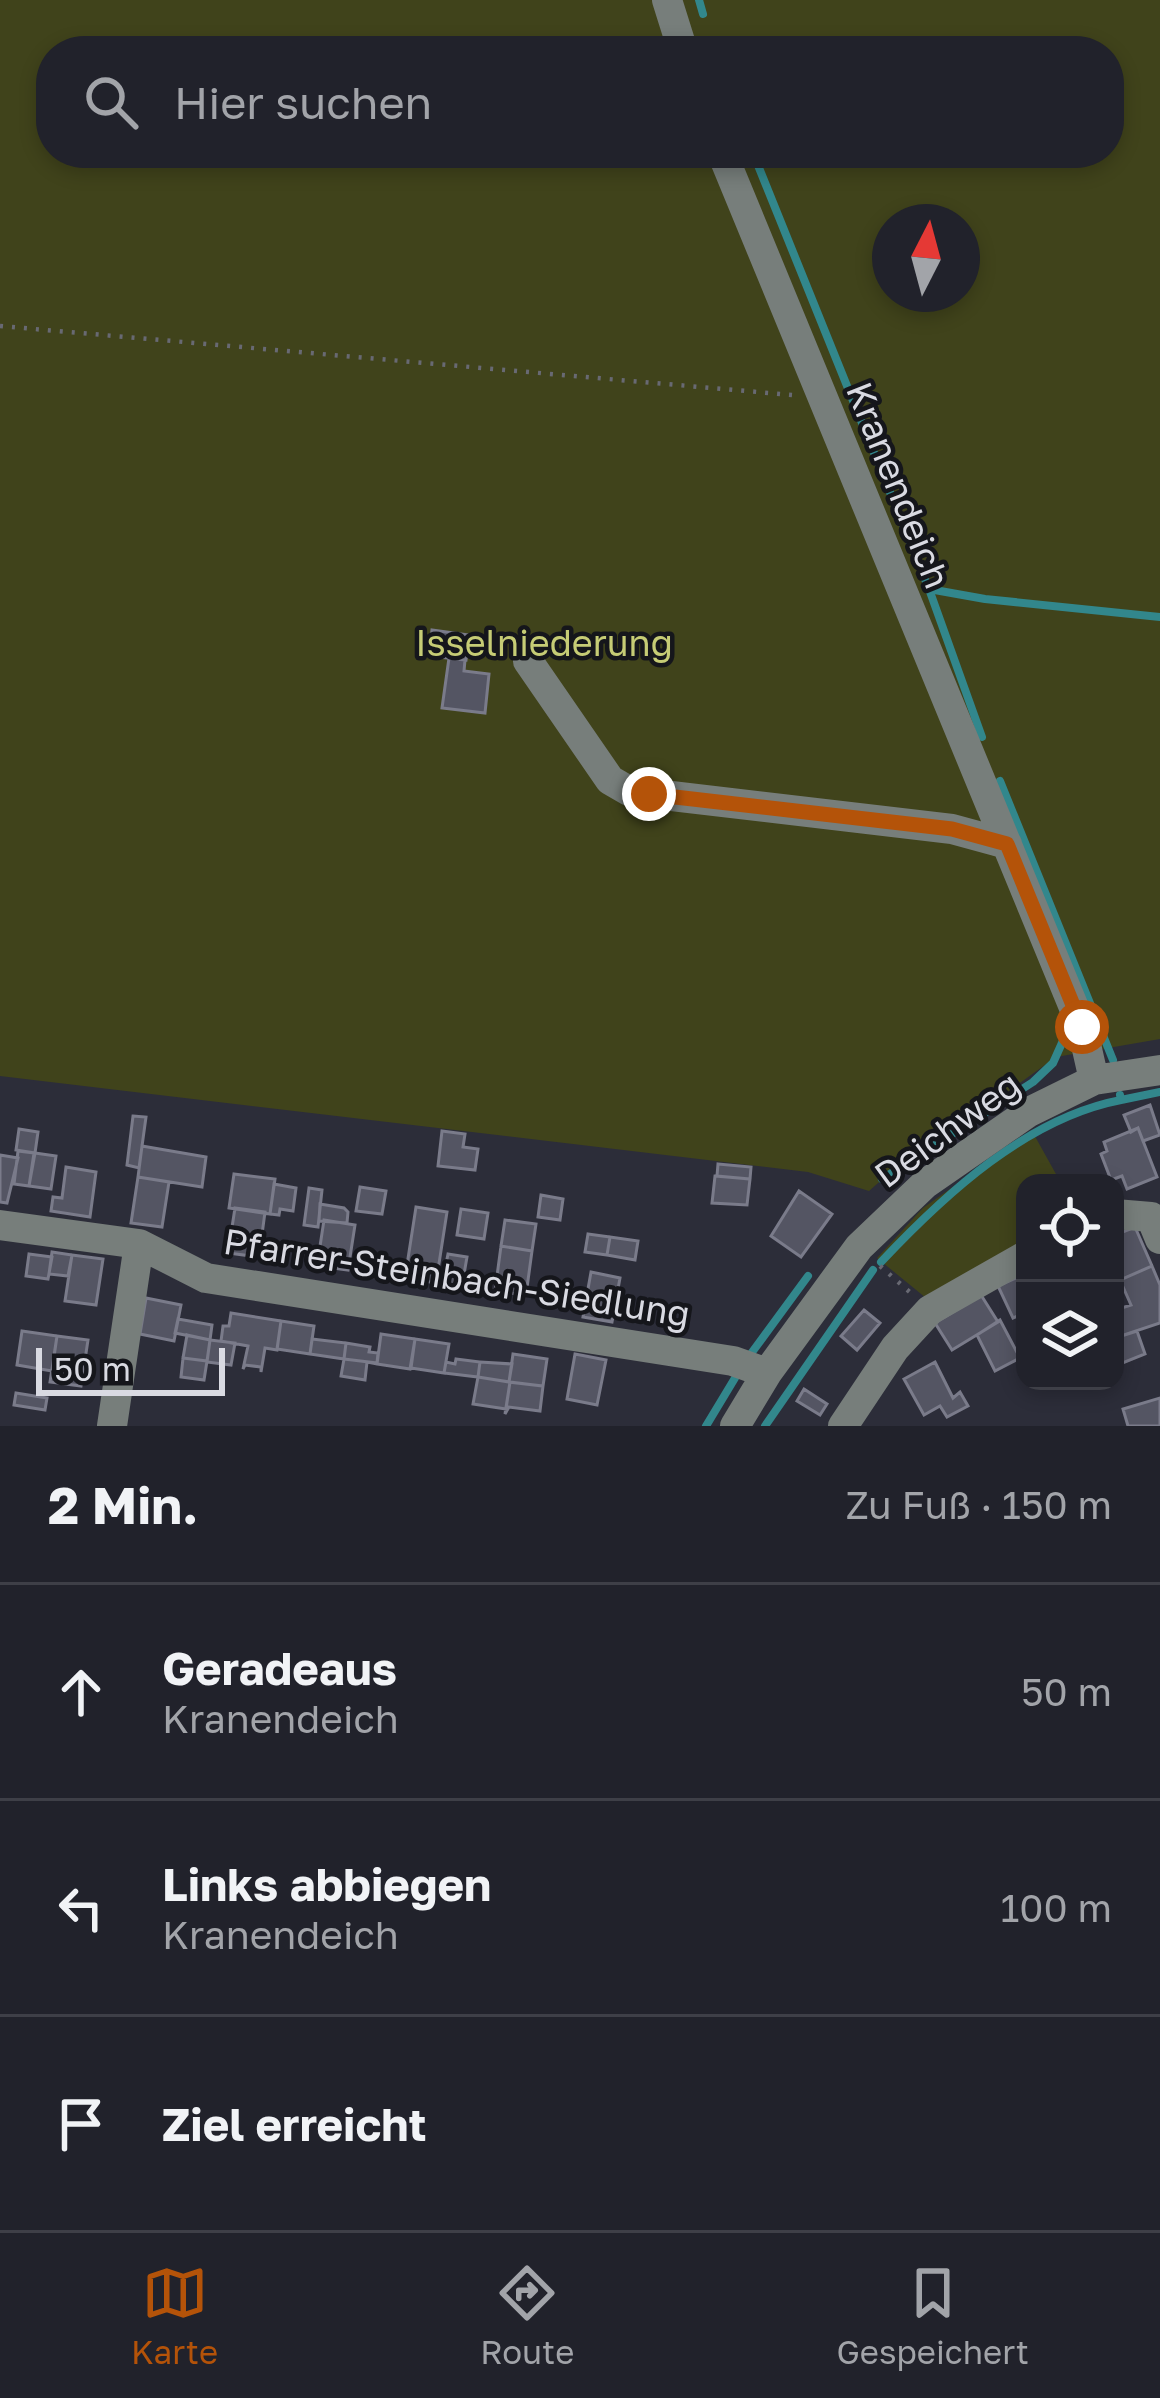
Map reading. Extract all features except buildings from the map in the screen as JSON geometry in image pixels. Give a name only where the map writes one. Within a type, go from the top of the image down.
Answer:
[{"type":"street","points":[[667,0],[678,36]]},
{"type":"street","name":"Kranendeich","points":[[728,168],[1082,1027],[1094,1080]]},
{"type":"street","points":[[528,661],[610,780],[629,790],[952,829],[1007,844]]},
{"type":"street","name":"Deichweg","points":[[736,1426],[766,1373],[859,1247],[925,1184],[1029,1112],[1094,1080],[1160,1070]]},
{"type":"street","points":[[1124,1215],[1157,1219]]},
{"type":"street","name":"Pfarrer-Steinbach-Siedlung","points":[[0,1225],[140,1244],[206,1278],[733,1361],[766,1373]]},
{"type":"street","points":[[112,1426],[140,1244]]},
{"type":"street","points":[[843,1426],[895,1348],[930,1310],[1016,1261]]},
{"type":"path","points":[[0,326],[822,398]]},
{"type":"path","points":[[859,1247],[930,1310]]},
{"type":"green space","name":"Isselniederung","points":[[0,0],[1160,0],[1160,1039],[1056,1057],[927,1140],[869,1191],[808,1172],[0,1076]]},
{"type":"green space","points":[[1032,1131],[1056,1174],[1016,1174],[1016,1251],[926,1298],[877,1258],[923,1208]]},
{"type":"waterway","points":[[699,0],[703,14]]},
{"type":"waterway","points":[[759,168],[929,589],[982,737]]},
{"type":"waterway","points":[[929,589],[1160,617]]},
{"type":"waterway","points":[[1000,781],[1113,1060]]},
{"type":"waterway","points":[[882,1179],[1033,1082],[1053,1063],[1066,1034]]},
{"type":"waterway","points":[[1121,1100],[1160,1092]]},
{"type":"waterway","points":[[881,1262],[990,1162],[1053,1123],[1121,1100],[1120,1095]]},
{"type":"waterway","points":[[765,1426],[873,1270]]},
{"type":"waterway","points":[[750,1355],[808,1276]]},
{"type":"waterway","points":[[706,1426],[735,1378]]},
{"type":"route","points":[[649,794],[952,829],[1007,844],[1082,1027]]}]
